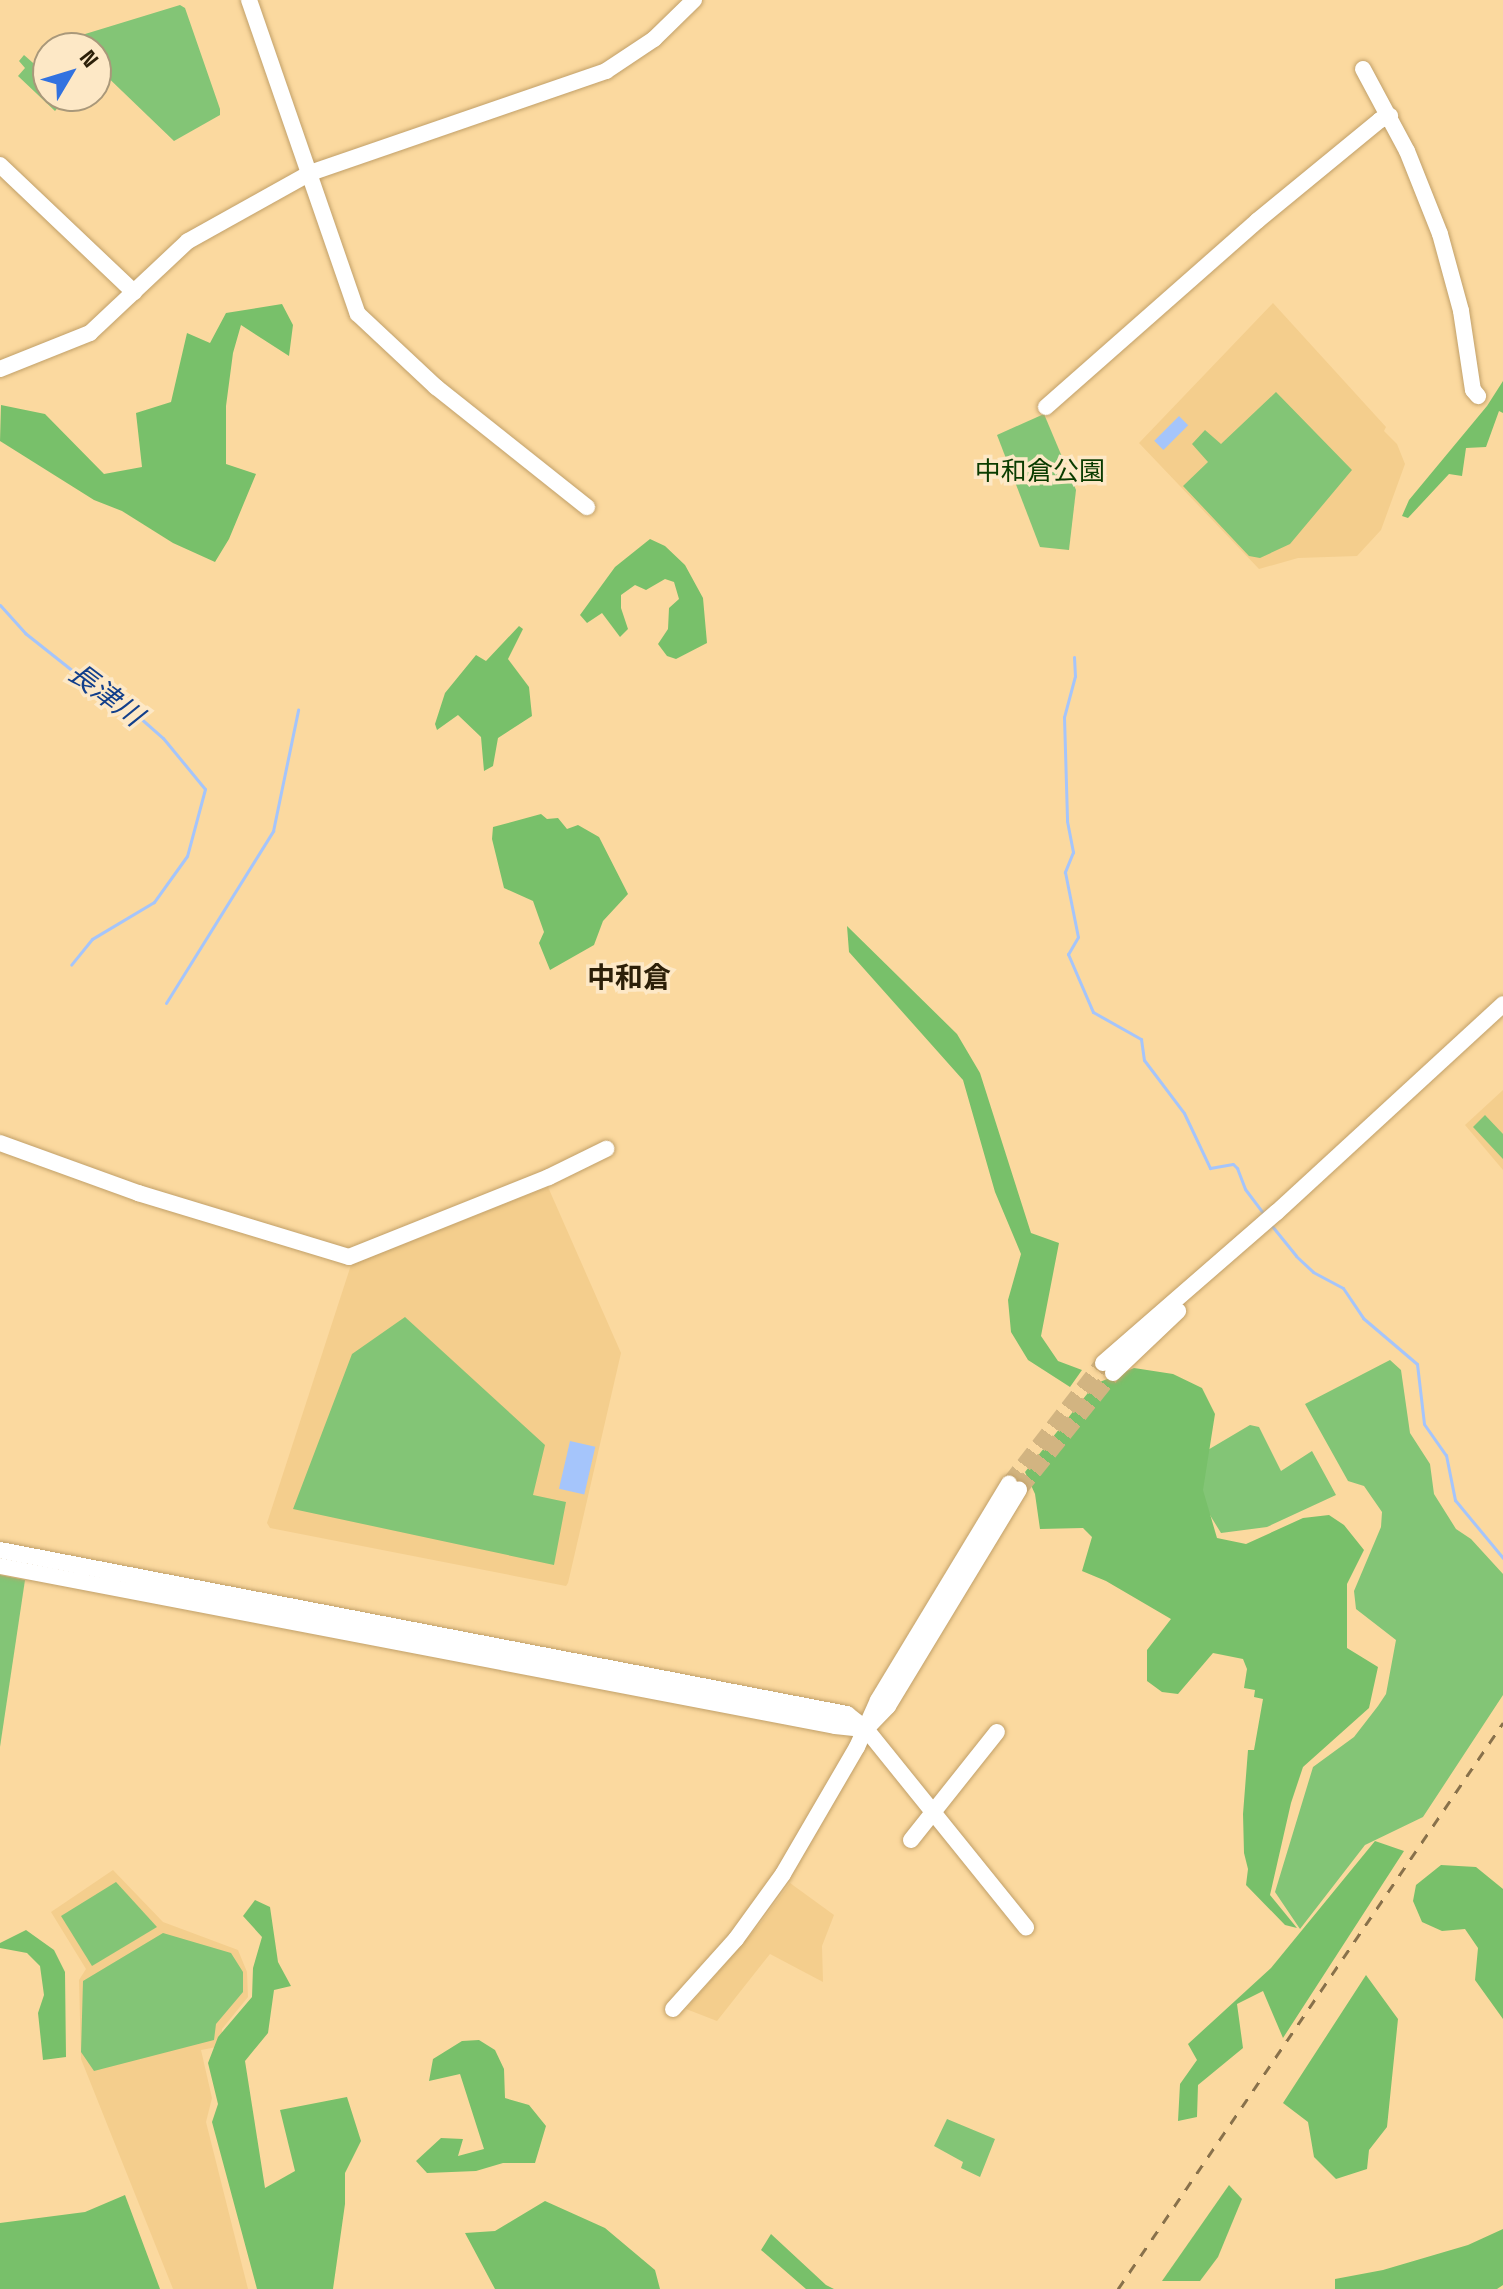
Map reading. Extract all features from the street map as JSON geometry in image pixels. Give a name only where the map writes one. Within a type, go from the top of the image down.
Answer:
[{"type":"street","points":[[249,0],[361,318],[444,394],[587,507]]},
{"type":"street","points":[[0,369],[82,338],[188,241],[310,173],[606,71],[654,39],[694,0]]},
{"type":"street","points":[[1363,69],[1390,116],[1440,234],[1461,311],[1473,390],[1478,396]]},
{"type":"street","points":[[1046,407],[1257,221],[1380,120],[1390,116]]},
{"type":"street","points":[[0,165],[134,292]]},
{"type":"street","points":[[1108,1368],[1503,1004]]},
{"type":"street","points":[[0,1143],[138,1193],[349,1257],[549,1177],[606,1149]]},
{"type":"street","points":[[673,2009],[766,1899],[866,1729],[888,1706],[1014,1487]]},
{"type":"street","points":[[0,1550],[670,1688]]},
{"type":"street","points":[[0,1566],[670,1688],[847,1714],[866,1729],[1026,1927]]},
{"type":"street","points":[[911,1840],[997,1732]]},
{"type":"shaded area","points":[[1273,303],[1386,427],[1384,431],[1397,444],[1405,464],[1381,530],[1357,556],[1298,558],[1259,569],[1139,443]]},
{"type":"shaded area","points":[[1503,1090],[1503,1170],[1465,1125]]},
{"type":"shaded area","points":[[548,1187],[621,1353],[566,1586],[270,1528],[267,1523],[351,1265]]},
{"type":"shaded area","points":[[113,1870],[163,1922],[238,1950],[247,1972],[248,1997],[222,2029],[222,2046],[201,2050],[212,2098],[206,2122],[248,2289],[173,2289],[81,2059],[79,1980],[86,1969],[51,1912]]},
{"type":"shaded area","points":[[790,1883],[834,1915],[822,1946],[823,1982],[770,1954],[717,2021],[686,2009],[759,1925]]},
{"type":"green space","points":[[180,5],[185,8],[220,115],[174,141],[112,81],[112,32],[92,32]]},
{"type":"green space","points":[[24,55],[32,62],[32,89],[18,76],[25,68],[19,61]]},
{"type":"green space","points":[[282,304],[293,325],[289,356],[241,325],[233,353],[226,406],[226,464],[256,474],[229,539],[215,562],[173,543],[122,511],[94,500],[0,441],[1,405],[45,414],[104,474],[142,467],[136,413],[171,402],[187,333],[210,343],[226,313]]},
{"type":"green space","points":[[1503,381],[1503,413],[1499,411],[1486,447],[1466,448],[1462,476],[1449,474],[1408,518],[1402,516],[1409,500],[1487,406]]},
{"type":"green space","points":[[1276,392],[1352,470],[1290,544],[1260,558],[1249,556],[1183,486],[1208,462],[1192,444],[1205,430],[1221,444]]},
{"type":"green space","name":"中和倉公園","points":[[1044,414],[1076,490],[1069,550],[1040,547],[997,435]]},
{"type":"green space","points":[[650,539],[665,546],[685,565],[703,598],[707,643],[676,659],[667,656],[658,644],[668,629],[669,608],[679,599],[674,582],[665,579],[646,590],[635,585],[621,595],[621,608],[628,629],[620,637],[602,613],[587,623],[580,615],[615,567]]},
{"type":"green space","points":[[519,626],[523,629],[508,659],[529,687],[532,716],[498,738],[493,766],[484,771],[481,737],[458,715],[437,730],[435,724],[445,693],[476,655],[486,661]]},
{"type":"green space","points":[[541,814],[547,819],[558,818],[567,829],[578,825],[599,837],[628,894],[603,921],[594,945],[550,970],[539,943],[544,932],[533,901],[504,888],[492,839],[493,827]]},
{"type":"green space","points":[[847,926],[957,1034],[980,1073],[1031,1233],[1059,1243],[1041,1336],[1058,1361],[1082,1370],[1070,1387],[1028,1360],[1011,1332],[1008,1300],[1021,1254],[995,1192],[963,1080],[849,952]]},
{"type":"green space","points":[[1485,1115],[1503,1134],[1503,1159],[1473,1127]]},
{"type":"green space","points":[[405,1317],[545,1445],[533,1495],[566,1502],[554,1565],[293,1509],[352,1354]]},
{"type":"green space","points":[[1390,1360],[1401,1370],[1410,1433],[1430,1464],[1434,1494],[1456,1529],[1471,1539],[1503,1574],[1503,1695],[1423,1817],[1365,1845],[1300,1929],[1275,1892],[1313,1767],[1354,1737],[1386,1694],[1396,1640],[1356,1609],[1354,1591],[1381,1527],[1382,1512],[1364,1486],[1348,1481],[1305,1404]]},
{"type":"green space","points":[[1134,1368],[1173,1374],[1202,1388],[1215,1414],[1203,1490],[1217,1538],[1246,1544],[1303,1518],[1329,1515],[1344,1525],[1364,1550],[1347,1584],[1347,1648],[1378,1667],[1369,1708],[1303,1767],[1291,1803],[1270,1895],[1297,1928],[1285,1925],[1246,1885],[1248,1869],[1244,1853],[1243,1814],[1248,1750],[1254,1750],[1263,1699],[1254,1697],[1255,1690],[1244,1688],[1247,1669],[1243,1659],[1213,1653],[1178,1694],[1162,1692],[1147,1681],[1147,1650],[1171,1619],[1106,1581],[1082,1571],[1092,1537],[1083,1528],[1040,1529],[1035,1494],[1025,1472],[1095,1384]]},
{"type":"green space","points":[[1250,1425],[1259,1427],[1281,1471],[1312,1451],[1336,1495],[1267,1527],[1221,1533],[1197,1494],[1201,1454]]},
{"type":"green space","points":[[0,1575],[25,1580],[0,1747]]},
{"type":"green space","points":[[1375,1841],[1404,1851],[1283,2038],[1263,1991],[1237,2004],[1243,2048],[1198,2085],[1197,2117],[1178,2121],[1180,2084],[1197,2060],[1188,2044],[1271,1968]]},
{"type":"green space","points":[[1441,1865],[1476,1867],[1503,1889],[1503,2019],[1475,1980],[1478,1948],[1465,1929],[1442,1931],[1422,1922],[1413,1901],[1416,1885]]},
{"type":"green space","points":[[116,1882],[157,1927],[92,1966],[61,1916]]},
{"type":"green space","points":[[255,1900],[270,1907],[278,1962],[291,1986],[274,1990],[268,2033],[245,2061],[265,2188],[295,2171],[280,2110],[347,2097],[361,2141],[345,2173],[345,2204],[333,2289],[257,2289],[212,2122],[218,2104],[208,2063],[218,2037],[252,1997],[253,1968],[262,1937],[243,1916]]},
{"type":"green space","points":[[26,1930],[54,1950],[65,1972],[66,2057],[43,2060],[38,2013],[44,1995],[40,1966],[27,1953],[0,1948],[0,1943]]},
{"type":"green space","points":[[163,1933],[231,1953],[243,1972],[243,1992],[216,2024],[214,2040],[94,2071],[81,2052],[83,1981]]},
{"type":"green space","points":[[1366,1975],[1398,2019],[1387,2127],[1369,2150],[1367,2169],[1336,2179],[1314,2157],[1308,2122],[1283,2103]]},
{"type":"green space","points":[[479,2040],[495,2050],[504,2069],[505,2098],[529,2105],[546,2126],[535,2163],[503,2163],[476,2171],[427,2173],[416,2161],[441,2138],[463,2139],[458,2156],[484,2149],[460,2074],[429,2081],[433,2059],[462,2041]]},
{"type":"green space","points":[[947,2119],[995,2139],[980,2177],[961,2168],[963,2162],[934,2146]]},
{"type":"green space","points":[[1229,2185],[1242,2199],[1218,2257],[1200,2281],[1162,2281]]},
{"type":"green space","points":[[125,2195],[160,2289],[0,2289],[0,2223],[85,2212]]},
{"type":"green space","points":[[545,2201],[605,2228],[655,2270],[660,2289],[495,2289],[465,2233],[495,2231]]},
{"type":"green space","points":[[1503,2229],[1503,2285],[1497,2289],[1335,2289],[1335,2279],[1383,2270],[1468,2245]]},
{"type":"green space","points":[[771,2234],[834,2289],[806,2289],[761,2250]]},
{"type":"water","points":[[1179,416],[1188,425],[1163,450],[1154,441]]},
{"type":"water","points":[[570,1441],[595,1447],[584,1495],[559,1489]]},
{"type":"waterway","name":"長津川","points":[[0,605],[25,633],[78,675],[121,701],[163,738],[205,789],[187,856],[154,902],[92,939],[71,965]]},
{"type":"waterway","points":[[1074,657],[1075,676],[1064,717],[1067,821],[1073,852],[1065,872],[1078,937],[1068,954],[1093,1012],[1141,1039],[1144,1060],[1184,1113],[1210,1168],[1233,1164],[1245,1189],[1265,1216]]},
{"type":"waterway","points":[[166,1003],[273,831],[298,710]]},
{"type":"waterway","points":[[1272,1226],[1296,1256],[1313,1272],[1343,1288],[1363,1318],[1417,1364],[1424,1424],[1446,1455],[1455,1500],[1503,1558]]},
{"type":"tunnel","points":[[1009,1484],[1103,1363]]},
{"type":"tunnel","points":[[1019,1490],[1113,1373]]},
{"type":"railway","points":[[1118,2289],[1503,1723]]},
{"type":"district","name":"中和倉","points":[[629,977]]}]
